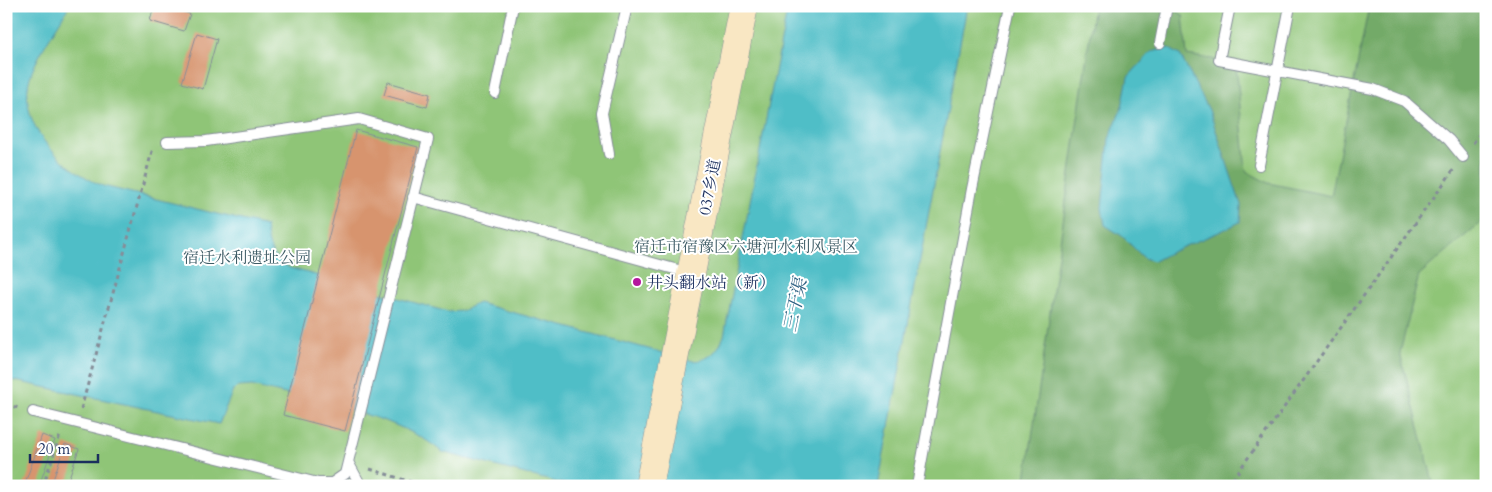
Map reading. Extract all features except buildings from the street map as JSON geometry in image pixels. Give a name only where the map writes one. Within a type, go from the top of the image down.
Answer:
[{"type":"street","name":"037乡道","points":[[649,486],[744,6]]},
{"type":"lane","points":[[495,93],[512,6]]},
{"type":"lane","points":[[609,154],[602,112],[627,6]]},
{"type":"lane","points":[[917,486],[972,189],[1010,6]]},
{"type":"lane","points":[[1160,43],[1167,6]]},
{"type":"lane","points":[[1230,6],[1219,60],[1373,89],[1404,101],[1442,134],[1463,157]]},
{"type":"lane","points":[[1259,165],[1290,6]]},
{"type":"lane","points":[[33,412],[318,483],[332,483],[344,474],[428,139],[359,119],[206,142],[167,142]]},
{"type":"lane","points":[[413,197],[692,274]]},
{"type":"lane","points":[[348,462],[361,486]]},
{"type":"path","points":[[1228,486],[1486,125]]},
{"type":"path","points":[[77,423],[152,149],[167,142]]},
{"type":"path","points":[[6,412],[9,406]]},
{"type":"path","points":[[44,486],[65,420]]},
{"type":"path","points":[[348,462],[424,486]]},
{"type":"green space","name":"宿迁市宿豫区六塘河水利风景区","points":[[6,6],[1486,6],[1486,486],[6,486]]},
{"type":"green space","points":[[1094,6],[1169,6],[1183,15],[1187,55],[1236,63],[1246,171],[1268,183],[1331,196],[1369,6],[1486,6],[1486,218],[1419,275],[1400,353],[1434,486],[1025,486]]},
{"type":"water","name":"三干渠","points":[[6,6],[69,6],[34,66],[27,92],[29,110],[35,127],[45,142],[57,156],[87,178],[103,186],[266,226],[269,245],[272,251],[279,260],[290,268],[448,312],[462,311],[478,303],[693,361],[704,359],[713,354],[724,336],[788,6],[967,6],[878,486],[571,486],[442,452],[424,439],[403,428],[352,410],[252,386],[238,387],[233,390],[219,424],[6,379]]},
{"type":"water","points":[[1168,48],[1180,55],[1209,110],[1241,205],[1240,222],[1154,261],[1144,258],[1122,236],[1105,225],[1102,208],[1109,139],[1122,107],[1128,77],[1151,52]]},
{"type":"place","name":"井头翻水站（新）","points":[[637,282]]},
{"type":"park label","name":"宿迁水利遗址公园","points":[[247,257]]}]
